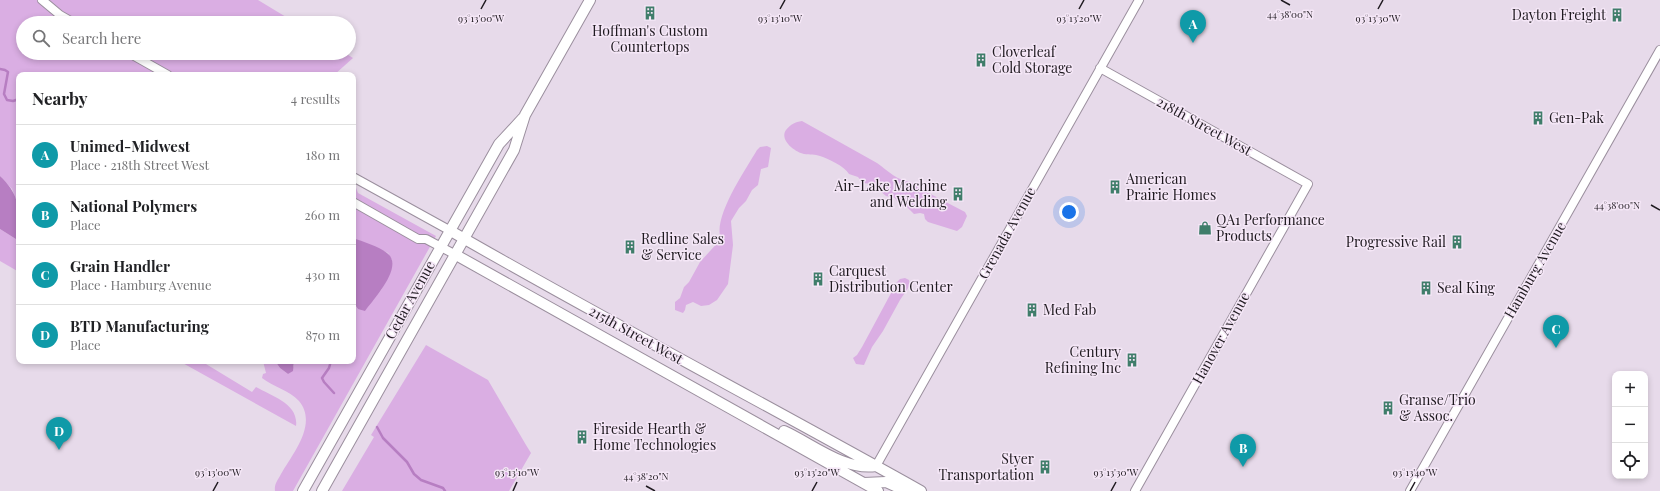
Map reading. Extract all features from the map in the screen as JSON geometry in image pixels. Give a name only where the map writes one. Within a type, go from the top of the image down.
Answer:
[{"type":"main road","name":"Cedar Avenue","points":[[322,491],[514,150],[526,115],[590,0]]},
{"type":"main road","name":"Cedar Avenue","points":[[303,491],[449,230],[499,144],[526,115]]},
{"type":"main road","name":"215th Street West","points":[[449,230],[647,342],[921,491]]},
{"type":"main road","name":"215th Street West","points":[[456,255],[765,428],[862,487],[878,491]]},
{"type":"main road","points":[[765,428],[784,431],[824,452],[852,464],[861,467],[876,466]]},
{"type":"main road","points":[[862,487],[886,482],[906,491]]},
{"type":"street","points":[[42,0],[62,16]]},
{"type":"street","name":"Grenada Avenue","points":[[876,466],[1139,0]]},
{"type":"street","name":"Hamburg Avenue","points":[[1410,491],[1660,50]]},
{"type":"street","points":[[141,60],[163,72]]},
{"type":"street","name":"218th Street West","points":[[1100,68],[1308,184]]},
{"type":"street","name":"215th Street West","points":[[356,179],[449,230]]},
{"type":"street","name":"Hanover Avenue","points":[[1135,491],[1308,184]]},
{"type":"street","points":[[356,204],[418,238],[426,239],[456,255]]},
{"type":"shaded area","points":[[0,0],[258,0],[284,16],[16,16],[16,60],[351,60],[337,72],[16,72],[16,200],[12,189],[0,176]]},
{"type":"shaded area","points":[[802,121],[877,163],[897,178],[911,182],[919,188],[965,212],[967,216],[962,227],[957,231],[928,222],[925,219],[924,214],[914,214],[907,207],[899,205],[895,198],[886,196],[872,184],[863,183],[858,177],[849,174],[844,168],[836,163],[818,155],[804,154],[796,151],[786,141],[784,134],[791,125]]},
{"type":"shaded area","points":[[767,146],[771,148],[768,167],[761,169],[758,185],[752,190],[746,201],[739,208],[731,221],[733,245],[728,284],[717,300],[709,305],[701,306],[693,302],[686,305],[683,313],[675,310],[675,302],[680,298],[684,287],[689,282],[700,262],[721,239],[721,219],[738,181],[757,150],[760,147]]},
{"type":"shaded area","points":[[0,176],[16,198],[16,239],[0,229]]},
{"type":"shaded area","points":[[356,188],[358,193],[436,236],[293,491],[275,491],[276,482],[302,438],[306,419],[304,410],[295,397],[262,378],[263,374],[266,373],[264,364],[277,364],[288,374],[294,364],[356,364],[356,306],[358,309],[378,294],[382,289],[385,284],[392,260],[388,253],[356,239]]},
{"type":"shaded area","points":[[0,229],[16,239],[16,270],[0,261]]},
{"type":"shaded area","points":[[356,239],[379,248],[387,253],[392,259],[390,274],[386,283],[365,311],[358,309],[356,306]]},
{"type":"shaded area","points":[[905,278],[909,280],[910,285],[872,347],[864,365],[856,364],[853,358],[862,347],[897,282],[900,279]]},
{"type":"shaded area","points":[[426,345],[488,380],[531,453],[509,491],[342,491],[374,437],[371,435]]},
{"type":"shaded area","points":[[184,364],[206,364],[252,392],[256,387],[276,397],[289,406],[296,418],[296,426]]},
{"type":"shaded area","points":[[277,364],[294,364],[293,371],[288,374]]},
{"type":"waterway","points":[[0,69],[8,72],[4,94],[7,100],[16,100]]},
{"type":"waterway","points":[[330,364],[322,378],[334,393]]},
{"type":"waterway","points":[[377,427],[383,438],[407,462],[414,474],[421,480],[443,488],[445,491]]},
{"type":"place","name":"Hoffman's Custom Countertops","points":[[650,13]]},
{"type":"place","name":"Dayton Freight","points":[[1617,15]]},
{"type":"place","name":"Unimed-Midwest","points":[[1193,43]]},
{"type":"place","name":"Cloverleaf Cold Storage","points":[[981,60]]},
{"type":"place","name":"Gen-Pak","points":[[1538,118]]},
{"type":"place","name":"American Prairie Homes","points":[[1115,187]]},
{"type":"place","name":"Air-Lake Machine and Welding","points":[[958,194]]},
{"type":"place","name":"QA1 Performance Products","points":[[1205,228]]},
{"type":"place","name":"Progressive Rail","points":[[1457,242]]},
{"type":"place","name":"Redline Sales & Service","points":[[630,247]]},
{"type":"place","name":"Carquest Distribution Center","points":[[818,279]]},
{"type":"place","name":"Seal King","points":[[1426,288]]},
{"type":"place","name":"Med Fab","points":[[1032,310]]},
{"type":"place","name":"Grain Handler","points":[[1556,348]]},
{"type":"place","name":"Century Refining Inc","points":[[1132,360]]},
{"type":"place","name":"Granse/Trio & Assoc.","points":[[1388,408]]},
{"type":"place","name":"Fireside Hearth & Home Technologies","points":[[582,437]]},
{"type":"place","name":"BTD Manufacturing","points":[[59,450]]},
{"type":"place","name":"Styer Transportation","points":[[1045,467]]},
{"type":"place","name":"National Polymers","points":[[1243,467]]}]
